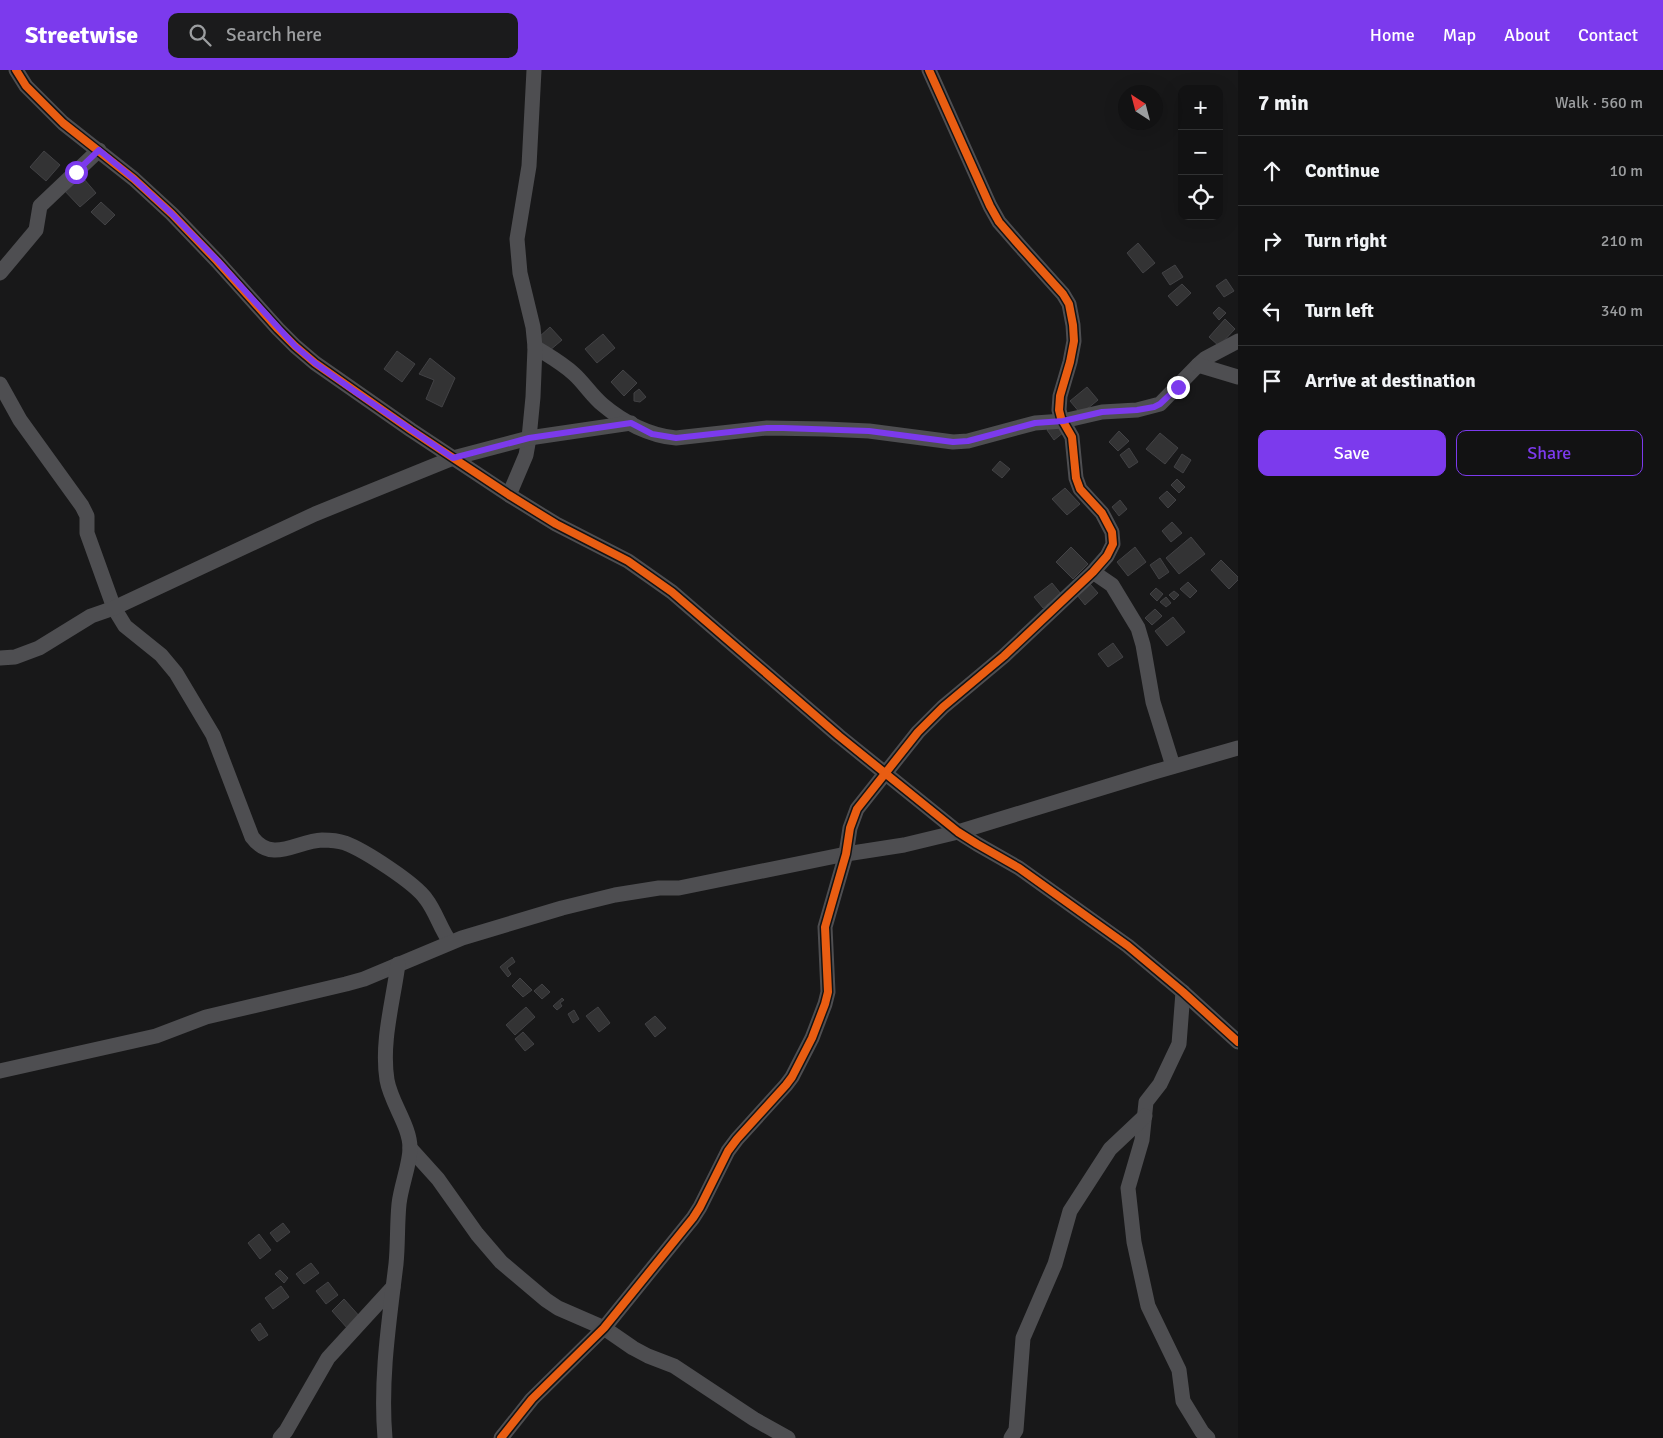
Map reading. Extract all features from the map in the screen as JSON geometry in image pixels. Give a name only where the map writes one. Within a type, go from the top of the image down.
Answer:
[{"type":"street","points":[[16,70],[26,86],[44,105],[134,179],[172,214],[218,261],[295,346],[336,378],[509,495],[556,524],[628,561],[645,572],[672,592],[839,736],[958,832],[1019,868],[1128,946],[1183,992],[1238,1042]]},
{"type":"street","points":[[509,495],[526,455],[529,438],[535,347],[520,273],[517,239],[530,166],[534,70]]},
{"type":"street","points":[[501,1438],[532,1399],[604,1328],[693,1218],[728,1151],[792,1077],[812,1038],[828,992],[825,927],[846,854],[850,828],[857,809],[918,732],[943,707],[1004,656],[1093,572],[1107,556],[1113,544],[1112,532],[1102,513],[1080,489],[1075,470],[1072,438],[1059,410],[1060,396],[1074,341],[1069,304],[1063,294],[999,222],[929,70]]},
{"type":"street","points":[[0,273],[36,230],[40,206],[99,150]]},
{"type":"street","points":[[535,347],[575,375],[602,404],[652,434],[676,438],[767,428],[825,429],[869,431],[953,442],[968,441],[1035,423],[1063,421],[1102,412],[1154,407],[1160,404],[1198,364],[1238,341]]},
{"type":"street","points":[[1198,364],[1238,377]]},
{"type":"street","points":[[0,384],[20,420],[82,506],[87,516],[87,533],[114,608],[125,626],[161,655],[176,673],[213,735],[252,837],[257,844],[264,849],[278,850],[322,840],[343,842],[360,849],[416,888],[430,904],[439,925],[450,942]]},
{"type":"street","points":[[0,658],[16,657],[39,648],[91,616],[114,608],[316,514],[453,458],[529,438],[631,423]]},
{"type":"street","points":[[1107,556],[1112,585],[1138,628],[1143,645],[1153,702],[1173,766]]},
{"type":"street","points":[[1093,572],[1112,585]]},
{"type":"street","points":[[0,1071],[156,1036],[206,1017],[355,982],[450,942],[589,900],[651,889],[679,888],[846,854],[904,845],[958,832],[1238,748]]},
{"type":"street","points":[[385,1438],[383,1420],[388,1326],[398,1235],[399,1204],[410,1148],[404,1126],[391,1095],[387,1080],[385,1056],[398,964]]},
{"type":"street","points":[[1183,992],[1179,1044],[1160,1084],[1146,1102],[1142,1140],[1128,1188],[1134,1242],[1148,1306],[1179,1370],[1183,1401],[1202,1432],[1208,1438]]},
{"type":"street","points":[[1012,1438],[1016,1430],[1023,1338],[1055,1264],[1070,1210],[1110,1149],[1145,1116]]},
{"type":"street","points":[[410,1148],[438,1179],[477,1234],[501,1262],[522,1281],[558,1308],[604,1328],[633,1348],[674,1366],[754,1419],[788,1438]]},
{"type":"street","points":[[280,1438],[286,1431],[328,1358],[393,1287]]},
{"type":"building","points":[[44,151],[60,165],[46,181],[30,167]]},
{"type":"building","points":[[78,172],[96,193],[80,207],[61,187]]},
{"type":"building","points":[[101,202],[115,215],[105,225],[91,212]]},
{"type":"building","points":[[1138,243],[1155,263],[1143,273],[1127,253]]},
{"type":"building","points":[[1175,265],[1183,277],[1170,285],[1162,273]]},
{"type":"building","points":[[1226,279],[1234,291],[1224,297],[1216,286]]},
{"type":"building","points":[[1182,284],[1191,293],[1177,306],[1168,296]]},
{"type":"building","points":[[1219,307],[1226,313],[1219,320],[1213,313]]},
{"type":"building","points":[[1225,319],[1235,329],[1219,346],[1209,337]]},
{"type":"building","points":[[550,327],[562,340],[549,351],[538,338]]},
{"type":"building","points":[[603,334],[615,348],[597,363],[585,349]]},
{"type":"building","points":[[397,351],[415,364],[402,382],[384,369]]},
{"type":"building","points":[[430,358],[455,378],[442,407],[426,399],[434,380],[419,374]]},
{"type":"building","points":[[623,370],[637,383],[624,396],[611,382]]},
{"type":"building","points":[[1087,387],[1098,400],[1081,414],[1070,401]]},
{"type":"building","points":[[639,389],[646,397],[640,402],[634,401],[634,393]]},
{"type":"building","points":[[1056,422],[1064,432],[1054,440],[1047,430]]},
{"type":"building","points":[[1119,431],[1129,441],[1118,451],[1109,442]]},
{"type":"building","points":[[1160,433],[1178,448],[1165,464],[1146,449]]},
{"type":"building","points":[[1129,448],[1138,462],[1129,468],[1120,455]]},
{"type":"building","points":[[1182,454],[1191,460],[1183,473],[1174,467]]},
{"type":"building","points":[[1000,461],[1010,469],[1002,478],[992,470]]},
{"type":"building","points":[[1177,479],[1185,487],[1179,493],[1171,485]]},
{"type":"building","points":[[1065,488],[1080,504],[1067,515],[1052,499]]},
{"type":"building","points":[[1167,491],[1176,500],[1168,508],[1159,498]]},
{"type":"building","points":[[1120,500],[1127,509],[1119,516],[1112,507]]},
{"type":"building","points":[[1172,522],[1182,533],[1171,542],[1162,531]]},
{"type":"building","points":[[1191,537],[1205,554],[1179,574],[1166,558]]},
{"type":"building","points":[[1071,547],[1088,564],[1073,579],[1056,562]]},
{"type":"building","points":[[1135,547],[1146,562],[1128,576],[1117,562]]},
{"type":"building","points":[[1160,558],[1169,572],[1159,579],[1150,565]]},
{"type":"building","points":[[1221,560],[1238,577],[1238,580],[1229,589],[1211,570]]},
{"type":"building","points":[[1188,582],[1197,591],[1190,598],[1180,589]]},
{"type":"building","points":[[1052,583],[1061,594],[1043,608],[1034,597]]},
{"type":"building","points":[[1090,584],[1098,593],[1085,605],[1077,595]]},
{"type":"building","points":[[1156,588],[1163,594],[1157,601],[1150,594]]},
{"type":"building","points":[[1174,591],[1179,595],[1174,600],[1169,595]]},
{"type":"building","points":[[1166,597],[1171,603],[1166,607],[1160,602]]},
{"type":"building","points":[[1155,609],[1162,616],[1152,625],[1145,618]]},
{"type":"building","points":[[1173,617],[1185,632],[1167,646],[1155,631]]},
{"type":"building","points":[[1113,643],[1123,657],[1108,667],[1098,654]]},
{"type":"building","points":[[512,957],[515,962],[507,968],[511,974],[508,977],[500,967]]},
{"type":"building","points":[[520,978],[532,990],[523,997],[512,986]]},
{"type":"building","points":[[542,984],[550,992],[542,999],[534,991]]},
{"type":"building","points":[[562,998],[564,1000],[560,1003],[562,1006],[557,1010],[553,1006]]},
{"type":"building","points":[[526,1007],[535,1017],[515,1035],[506,1025]]},
{"type":"building","points":[[598,1007],[610,1023],[599,1032],[586,1016]]},
{"type":"building","points":[[574,1010],[579,1019],[573,1023],[568,1014]]},
{"type":"building","points":[[655,1016],[666,1028],[655,1037],[645,1024]]},
{"type":"building","points":[[523,1032],[534,1044],[525,1051],[515,1039]]},
{"type":"building","points":[[283,1223],[290,1232],[277,1242],[270,1233]]},
{"type":"building","points":[[259,1234],[271,1250],[260,1259],[248,1243]]},
{"type":"building","points":[[311,1263],[319,1273],[304,1284],[296,1274]]},
{"type":"building","points":[[280,1270],[288,1278],[284,1283],[275,1274]]},
{"type":"building","points":[[328,1282],[338,1295],[326,1304],[316,1291]]},
{"type":"building","points":[[281,1286],[289,1297],[273,1309],[265,1298]]},
{"type":"building","points":[[344,1299],[361,1318],[348,1329],[332,1311]]},
{"type":"building","points":[[260,1323],[268,1335],[259,1341],[251,1330]]},
{"type":"cycle path","points":[[16,70],[26,86],[63,123],[134,179],[172,214],[278,329],[315,363],[509,495],[556,524],[628,561],[672,592],[839,736],[958,832],[1019,868],[1128,946],[1183,992],[1238,1042]]},
{"type":"cycle path","points":[[501,1438],[532,1399],[604,1328],[693,1218],[728,1151],[792,1077],[812,1038],[828,992],[825,927],[846,854],[850,828],[857,809],[918,732],[943,707],[1004,656],[1093,572],[1107,556],[1113,544],[1112,532],[1102,513],[1080,489],[1076,478],[1072,437],[1061,418],[1059,410],[1060,396],[1074,341],[1069,304],[1063,294],[999,222],[929,70]]},
{"type":"route","points":[[76,172],[99,150],[172,214],[218,261],[295,346],[357,393],[453,458],[529,438],[631,423],[652,434],[676,438],[783,428],[869,431],[953,442],[968,441],[1045,421],[1063,421],[1102,412],[1124,412],[1154,407],[1160,404],[1178,387]]}]
